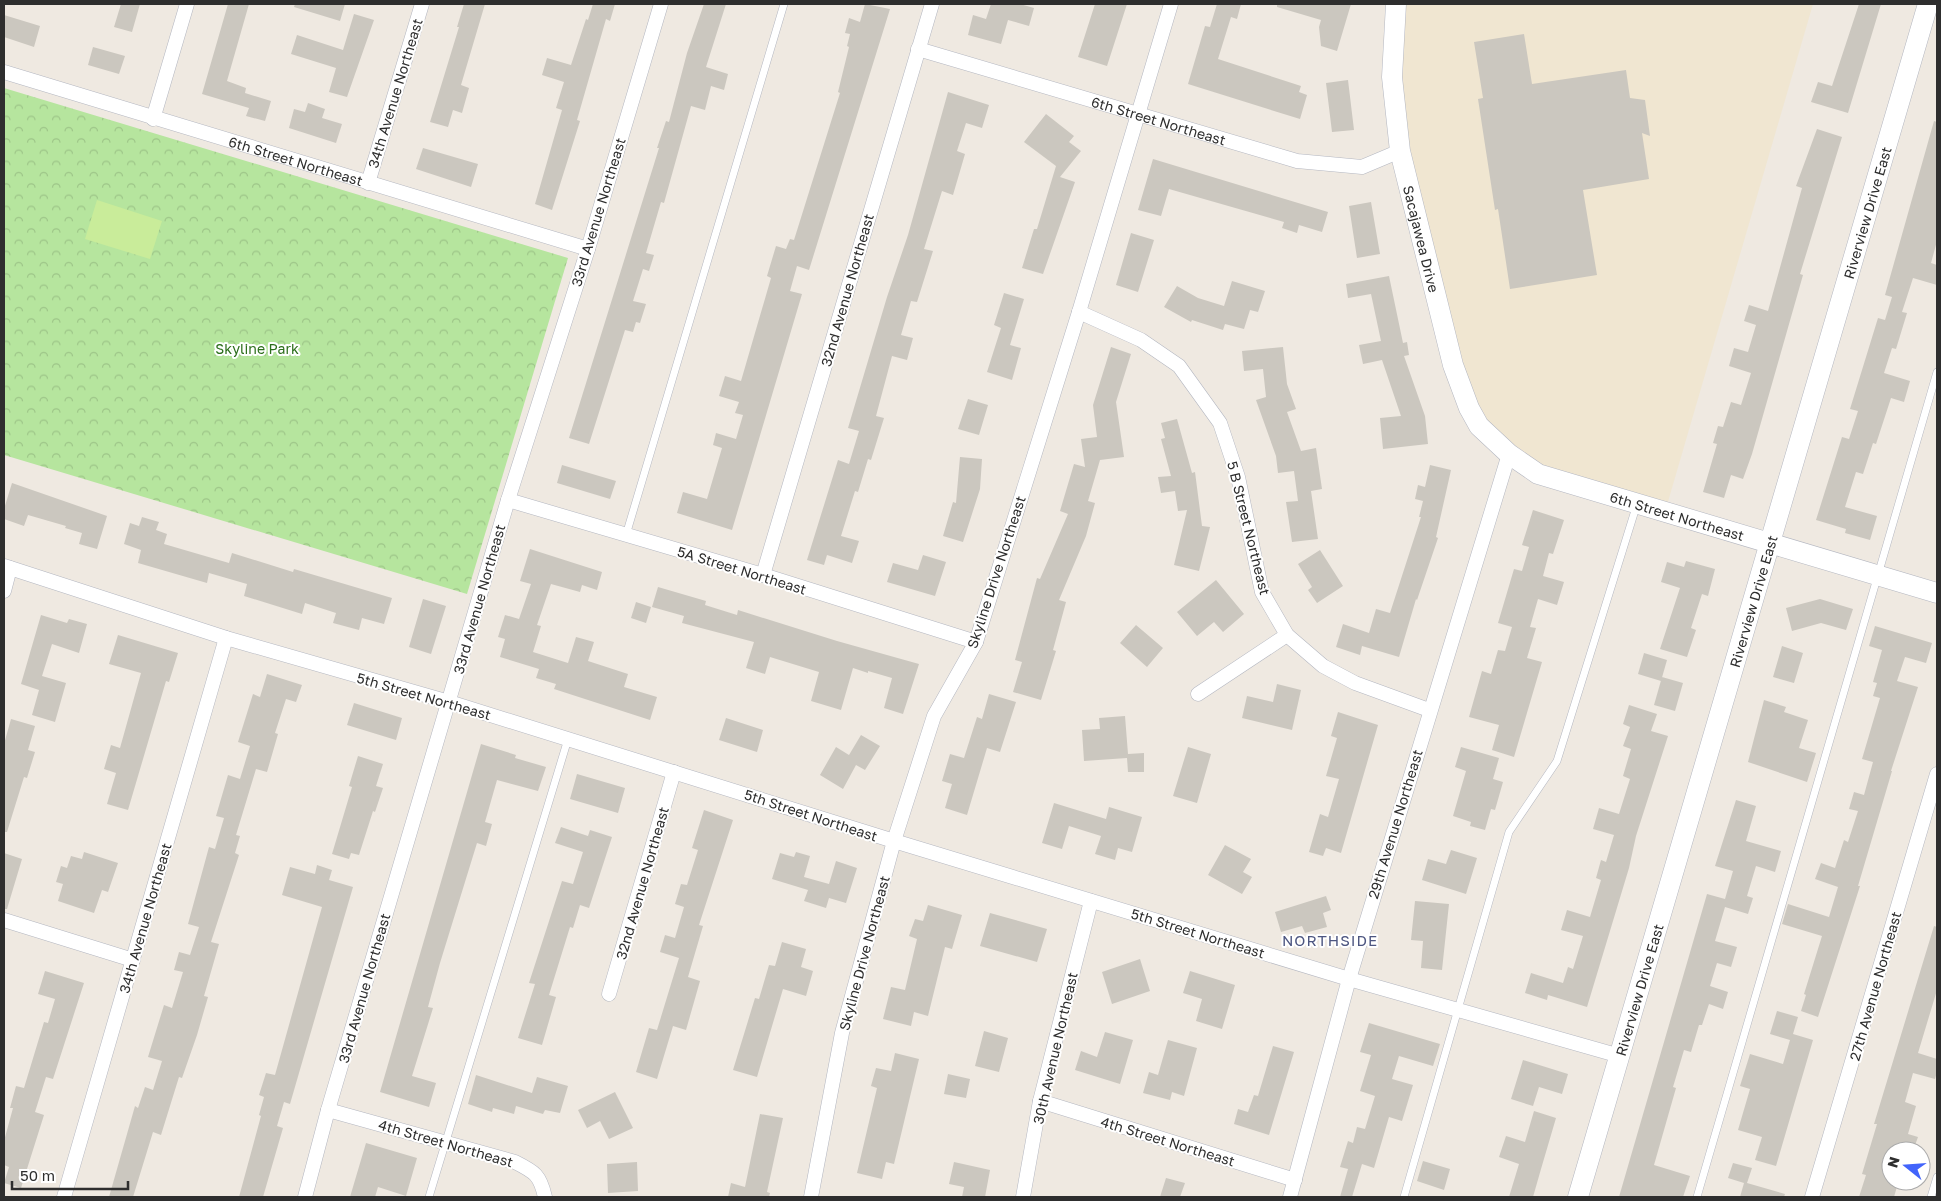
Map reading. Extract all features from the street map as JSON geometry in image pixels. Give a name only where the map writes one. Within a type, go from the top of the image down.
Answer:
[{"type":"street","points":[[153,118],[187,4]]},
{"type":"street","name":"34th Avenue Northeast","points":[[368,183],[422,4]]},
{"type":"street","name":"33rd Avenue Northeast","points":[[305,1197],[328,1110],[508,500],[588,250],[661,4]]},
{"type":"street","name":"32nd Avenue Northeast","points":[[763,575],[932,4]]},
{"type":"street","name":"Skyline Drive Northeast","points":[[811,1197],[842,1033],[894,841],[934,716],[976,642],[1139,114],[1171,4]]},
{"type":"street","name":"Sacajawea Drive","points":[[1396,4],[1392,77],[1400,151],[1453,365],[1469,408],[1479,426],[1508,454]]},
{"type":"street","name":"Riverview Drive East","points":[[1578,1197],[1768,543],[1928,4]]},
{"type":"street","name":"6th Street Northeast","points":[[918,49],[1297,161],[1362,167],[1400,151]]},
{"type":"street","name":"6th Street Northeast","points":[[4,72],[588,250]]},
{"type":"street","name":"5 B Street Northeast","points":[[1078,312],[1141,340],[1179,366],[1220,423],[1238,477],[1262,592],[1286,635],[1322,666],[1355,683],[1429,710]]},
{"type":"street","name":"6th Street Northeast","points":[[1508,454],[1538,474],[1937,593]]},
{"type":"street","name":"29th Avenue Northeast","points":[[1290,1197],[1349,979],[1508,454]]},
{"type":"street","name":"5A Street Northeast","points":[[508,500],[763,575],[976,642]]},
{"type":"street","points":[[4,591],[7,567]]},
{"type":"street","name":"5th Street Northeast","points":[[7,567],[226,638],[449,702],[1091,901],[1349,979],[1620,1056]]},
{"type":"street","points":[[1198,694],[1286,635]]},
{"type":"street","name":"34th Avenue Northeast","points":[[64,1197],[226,638]]},
{"type":"street","name":"32nd Avenue Northeast","points":[[609,994],[674,772]]},
{"type":"street","name":"27th Avenue Northeast","points":[[1812,1197],[1937,774]]},
{"type":"street","name":"30th Avenue Northeast","points":[[1023,1197],[1040,1101],[1091,901]]},
{"type":"street","points":[[4,920],[133,960]]},
{"type":"street","name":"4th Street Northeast","points":[[1040,1101],[1295,1180]]},
{"type":"street","name":"4th Street Northeast","points":[[328,1110],[515,1162],[535,1172],[542,1184],[545,1197]]},
{"type":"lane","points":[[626,535],[784,4]]},
{"type":"lane","points":[[1697,1197],[1937,372]]},
{"type":"lane","points":[[1404,1197],[1509,832],[1557,761],[1638,504]]},
{"type":"lane","points":[[429,1197],[568,739]]},
{"type":"lane","points":[[1931,1197],[1937,1177]]},
{"type":"shaded area","points":[[1396,4],[1813,4],[1665,512],[1538,474],[1479,426],[1400,151]]},
{"type":"green space","name":"Skyline Park","points":[[4,88],[568,258],[467,594],[4,455]]},
{"type":"green space","points":[[97,200],[162,221],[150,259],[85,239]]},
{"type":"building","points":[[121,4],[140,4],[132,32],[114,27]]},
{"type":"building","points":[[228,4],[249,4],[227,81],[246,88],[245,93],[271,101],[265,121],[246,116],[249,108],[202,94]]},
{"type":"building","points":[[295,4],[345,4],[340,21],[294,7]]},
{"type":"building","points":[[464,4],[485,4],[461,85],[469,88],[462,113],[453,110],[448,127],[430,122],[459,27],[457,27]]},
{"type":"building","points":[[593,4],[615,4],[610,21],[606,19],[577,120],[580,121],[552,210],[535,204],[562,110],[556,108],[564,82],[542,75],[547,58],[571,65]]},
{"type":"building","points":[[704,4],[726,4],[706,67],[728,74],[724,90],[711,86],[705,110],[691,106],[664,203],[661,202],[646,253],[654,255],[649,271],[643,269],[633,301],[646,304],[640,323],[636,322],[633,332],[625,330],[589,444],[569,438],[659,148],[657,148],[666,121],[669,122],[687,53]]},
{"type":"building","points":[[865,4],[890,9],[809,270],[797,266],[790,291],[802,294],[732,530],[677,513],[683,492],[707,499],[722,448],[713,445],[716,433],[736,439],[743,415],[735,413],[739,402],[719,396],[725,376],[741,381],[771,278],[767,276],[776,246],[786,249],[790,239],[794,240],[840,93],[838,92],[849,47],[847,46],[850,34],[845,33],[849,18],[860,22]]},
{"type":"building","points":[[991,4],[1020,4],[1034,8],[1029,26],[1008,20],[1001,44],[968,35],[973,15],[986,19]]},
{"type":"building","points":[[1095,4],[1127,4],[1107,66],[1078,57]]},
{"type":"building","points":[[1217,4],[1241,4],[1237,19],[1231,17],[1218,59],[1301,86],[1299,92],[1307,95],[1300,119],[1188,84],[1205,26],[1210,27]]},
{"type":"building","points":[[1277,4],[1351,4],[1337,51],[1321,46],[1319,27],[1321,20],[1277,7]]},
{"type":"building","points":[[1859,4],[1881,4],[1848,113],[1811,102],[1818,82],[1832,86]]},
{"type":"building","points":[[354,14],[374,20],[347,97],[329,92],[336,68],[291,54],[297,35],[343,50]]},
{"type":"building","points":[[4,15],[40,26],[34,47],[4,37]]},
{"type":"building","points":[[1524,34],[1532,84],[1626,70],[1630,98],[1645,100],[1650,136],[1642,133],[1649,179],[1583,190],[1597,275],[1510,289],[1498,209],[1495,210],[1478,99],[1483,98],[1474,42]]},
{"type":"building","points":[[93,47],[125,56],[119,74],[88,65]]},
{"type":"building","points":[[1348,80],[1354,130],[1332,132],[1326,83]]},
{"type":"building","points":[[948,92],[989,105],[982,128],[966,123],[957,151],[965,154],[953,195],[942,191],[924,249],[933,251],[917,302],[911,301],[901,335],[913,338],[907,360],[892,356],[876,416],[884,418],[871,460],[868,459],[858,492],[855,491],[841,536],[859,541],[852,563],[827,555],[824,565],[807,560],[838,460],[849,464],[859,431],[848,428],[887,297],[908,235]]},
{"type":"building","points":[[308,103],[325,109],[322,118],[342,124],[336,143],[289,128],[294,109],[305,112]]},
{"type":"building","points":[[1046,114],[1074,136],[1069,142],[1081,151],[1060,177],[1075,182],[1043,274],[1022,268],[1034,229],[1037,229],[1056,166],[1024,142]]},
{"type":"building","points":[[1934,121],[1937,122],[1937,241],[1931,263],[1937,265],[1937,285],[1913,278],[1902,312],[1907,313],[1896,349],[1892,348],[1884,373],[1910,381],[1904,402],[1891,398],[1876,444],[1873,443],[1863,474],[1856,472],[1845,507],[1877,516],[1870,540],[1845,533],[1846,529],[1816,520],[1842,437],[1849,439],[1858,411],[1850,409],[1878,318],[1885,320],[1892,297],[1885,295]]},
{"type":"building","points":[[1817,129],[1842,137],[1800,274],[1803,275],[1752,454],[1743,479],[1731,475],[1724,498],[1703,492],[1717,444],[1713,443],[1718,426],[1723,427],[1731,402],[1741,405],[1751,373],[1729,366],[1734,348],[1748,352],[1756,325],[1744,321],[1749,305],[1768,311],[1802,188],[1796,186]]},
{"type":"building","points":[[423,148],[478,164],[471,187],[416,169]]},
{"type":"building","points":[[1153,159],[1328,212],[1322,232],[1299,225],[1297,233],[1282,228],[1284,222],[1169,189],[1161,216],[1138,210]]},
{"type":"building","points":[[1371,202],[1380,254],[1357,258],[1349,206]]},
{"type":"building","points":[[1131,233],[1154,240],[1138,292],[1116,285]]},
{"type":"building","points":[[1389,276],[1403,343],[1407,342],[1409,355],[1404,356],[1425,416],[1428,444],[1383,449],[1380,418],[1401,416],[1382,360],[1363,364],[1359,345],[1381,341],[1371,294],[1348,298],[1346,284]]},
{"type":"building","points":[[1232,281],[1265,291],[1258,312],[1250,310],[1244,329],[1225,324],[1223,330],[1192,320],[1191,322],[1164,307],[1177,286],[1198,298],[1224,306]]},
{"type":"building","points":[[1004,293],[1024,299],[1010,345],[1021,348],[1012,380],[987,372],[1001,328],[994,325]]},
{"type":"building","points":[[1111,347],[1131,354],[1116,402],[1124,457],[1100,460],[1088,501],[1095,503],[1086,536],[1059,600],[1066,602],[1053,650],[1056,651],[1041,700],[1013,692],[1022,662],[1015,660],[1037,578],[1040,579],[1068,514],[1060,511],[1074,464],[1085,467],[1081,439],[1097,437],[1093,405]]},
{"type":"building","points":[[1283,347],[1287,384],[1296,409],[1287,412],[1301,451],[1316,448],[1322,489],[1311,491],[1318,539],[1292,542],[1286,502],[1298,501],[1294,471],[1278,473],[1276,456],[1256,400],[1266,397],[1263,369],[1244,371],[1242,351]]},
{"type":"building","points":[[968,399],[988,405],[979,435],[958,429]]},
{"type":"building","points":[[1177,419],[1192,473],[1195,472],[1202,526],[1210,527],[1199,571],[1174,565],[1187,510],[1178,511],[1175,491],[1161,493],[1158,477],[1171,476],[1161,439],[1165,438],[1161,423]]},
{"type":"building","points":[[960,457],[982,459],[980,489],[963,542],[943,536],[953,502],[956,503]]},
{"type":"building","points":[[562,465],[616,481],[610,499],[557,483]]},
{"type":"building","points":[[1430,465],[1451,470],[1436,537],[1438,538],[1416,599],[1399,657],[1362,646],[1360,655],[1336,647],[1343,624],[1369,633],[1376,609],[1390,613],[1421,517],[1419,517],[1423,501],[1415,499],[1418,485],[1425,487]]},
{"type":"building","points":[[12,483],[107,516],[97,549],[79,544],[82,533],[65,528],[66,526],[28,515],[24,526],[4,519],[4,509]]},
{"type":"building","points":[[1533,510],[1564,520],[1553,554],[1549,553],[1543,576],[1564,582],[1557,605],[1538,599],[1530,627],[1536,628],[1527,658],[1542,662],[1514,757],[1492,750],[1499,725],[1469,717],[1482,671],[1491,674],[1498,650],[1505,651],[1512,627],[1498,623],[1514,569],[1522,571],[1529,547],[1522,545]]},
{"type":"building","points":[[142,517],[159,522],[156,530],[167,534],[164,544],[229,563],[232,553],[293,572],[294,569],[392,598],[384,624],[362,618],[359,630],[333,623],[336,613],[305,603],[302,614],[244,596],[247,584],[209,573],[207,583],[138,563],[141,550],[124,544],[130,523],[139,526]]},
{"type":"building","points":[[530,549],[602,572],[597,590],[582,585],[580,592],[551,584],[537,625],[541,626],[533,652],[568,663],[576,637],[594,642],[588,661],[628,674],[624,687],[657,697],[650,720],[554,689],[556,684],[536,678],[539,669],[500,657],[505,639],[498,637],[505,615],[519,619],[531,584],[520,581]]},
{"type":"building","points":[[1320,550],[1343,586],[1317,603],[1308,590],[1312,587],[1298,564]]},
{"type":"building","points":[[923,555],[946,562],[935,596],[887,582],[893,563],[918,570]]},
{"type":"building","points":[[1686,561],[1715,569],[1708,596],[1702,594],[1691,628],[1696,630],[1687,657],[1660,649],[1680,588],[1661,582],[1667,562],[1684,567]]},
{"type":"building","points":[[1216,580],[1244,614],[1223,632],[1214,622],[1197,636],[1177,612]]},
{"type":"building","points":[[658,587],[706,601],[705,605],[737,615],[738,610],[919,664],[903,714],[884,708],[892,678],[853,668],[841,710],[811,701],[819,672],[770,657],[765,674],[746,668],[754,642],[682,623],[684,616],[652,607]]},
{"type":"building","points":[[423,599],[446,606],[431,654],[409,647]]},
{"type":"building","points":[[1820,599],[1853,609],[1846,630],[1821,623],[1792,631],[1786,608]]},
{"type":"building","points":[[636,602],[651,607],[646,623],[631,618]]},
{"type":"building","points":[[41,615],[67,623],[69,619],[87,624],[79,653],[52,644],[42,676],[66,683],[55,722],[32,715],[39,690],[21,684]]},
{"type":"building","points":[[1136,625],[1163,648],[1147,667],[1120,643]]},
{"type":"building","points":[[1875,626],[1932,643],[1926,663],[1905,657],[1897,681],[1918,687],[1891,771],[1858,886],[1860,886],[1818,1017],[1801,1011],[1806,995],[1804,994],[1822,936],[1782,924],[1788,904],[1829,917],[1838,887],[1815,879],[1821,863],[1835,868],[1844,840],[1848,842],[1858,811],[1849,809],[1854,792],[1864,795],[1873,762],[1862,759],[1880,698],[1873,696],[1877,683],[1873,682],[1882,650],[1869,646]]},
{"type":"building","points":[[118,635],[178,653],[169,682],[166,681],[128,810],[107,804],[116,773],[104,769],[111,745],[120,748],[141,673],[109,664]]},
{"type":"building","points":[[1782,646],[1803,653],[1794,683],[1773,677]]},
{"type":"building","points":[[1644,653],[1667,660],[1661,681],[1638,674]]},
{"type":"building","points":[[267,674],[302,685],[296,702],[286,699],[275,733],[278,734],[267,772],[256,769],[236,835],[240,836],[235,853],[239,855],[211,942],[219,944],[204,996],[208,997],[197,1035],[182,1078],[179,1077],[161,1135],[153,1132],[133,1197],[109,1197],[135,1106],[138,1108],[145,1087],[153,1090],[162,1061],[148,1057],[164,1005],[172,1008],[183,972],[174,970],[179,952],[190,955],[199,927],[188,924],[209,847],[215,849],[224,818],[216,816],[228,775],[240,779],[250,746],[238,742],[253,694],[260,697]]},
{"type":"building","points":[[1662,677],[1683,683],[1675,711],[1654,705]]},
{"type":"building","points":[[1277,684],[1301,690],[1292,730],[1242,718],[1247,696],[1273,702]]},
{"type":"building","points":[[989,694],[1016,702],[1000,752],[987,748],[967,815],[945,808],[952,784],[942,781],[950,754],[964,758],[977,717],[982,719]]},
{"type":"building","points":[[1764,700],[1786,707],[1784,712],[1808,720],[1799,748],[1816,753],[1807,782],[1748,762]]},
{"type":"building","points":[[354,703],[402,718],[396,740],[347,725]]},
{"type":"building","points":[[1629,705],[1657,714],[1651,731],[1668,736],[1636,836],[1629,868],[1587,1007],[1548,995],[1547,1000],[1525,993],[1531,973],[1563,983],[1568,967],[1573,969],[1583,936],[1561,930],[1567,910],[1590,917],[1601,880],[1596,878],[1601,860],[1606,862],[1614,835],[1593,829],[1599,808],[1619,814],[1630,779],[1623,776],[1631,749],[1623,746],[1630,727],[1623,724]]},
{"type":"building","points":[[1338,712],[1378,725],[1341,853],[1326,848],[1323,856],[1309,852],[1320,814],[1328,817],[1339,779],[1326,776],[1337,738],[1331,736]]},
{"type":"building","points":[[1125,716],[1128,754],[1144,753],[1144,772],[1128,772],[1127,758],[1084,761],[1082,730],[1100,729],[1099,718]]},
{"type":"building","points":[[726,718],[763,730],[757,752],[719,740]]},
{"type":"building","points":[[11,719],[35,726],[28,750],[35,752],[27,778],[24,777],[7,832],[4,832],[4,744]]},
{"type":"building","points":[[861,735],[880,746],[865,770],[856,765],[843,789],[820,775],[836,747],[849,755]]},
{"type":"building","points":[[481,744],[516,755],[515,758],[546,767],[538,791],[497,780],[485,822],[492,824],[486,846],[477,843],[440,963],[428,1007],[433,1008],[412,1076],[436,1083],[429,1107],[380,1092]]},
{"type":"building","points":[[1188,747],[1211,754],[1197,803],[1173,796]]},
{"type":"building","points":[[1461,747],[1499,758],[1493,779],[1503,782],[1495,810],[1491,809],[1485,830],[1470,826],[1471,822],[1453,816],[1466,771],[1455,767]]},
{"type":"building","points":[[358,756],[383,764],[376,786],[383,788],[375,812],[373,811],[359,855],[351,853],[349,859],[332,854],[352,787],[349,786]]},
{"type":"building","points":[[577,774],[625,788],[618,813],[570,799]]},
{"type":"building","points":[[1736,800],[1756,806],[1746,841],[1781,851],[1775,872],[1756,866],[1747,896],[1753,898],[1748,914],[1725,907],[1715,941],[1737,947],[1731,967],[1717,963],[1710,986],[1728,992],[1723,1009],[1709,1004],[1702,1025],[1699,1025],[1691,1052],[1684,1050],[1673,1087],[1676,1088],[1654,1165],[1690,1176],[1683,1197],[1619,1197],[1707,894],[1725,899],[1733,871],[1715,866]]},
{"type":"building","points":[[1054,803],[1106,819],[1109,807],[1142,817],[1132,852],[1118,848],[1115,860],[1095,854],[1101,836],[1069,826],[1062,849],[1042,843]]},
{"type":"building","points":[[704,810],[733,820],[699,925],[703,926],[688,977],[700,981],[686,1030],[673,1026],[657,1079],[636,1072],[649,1028],[657,1030],[679,958],[660,952],[665,935],[675,938],[684,907],[675,904],[681,884],[687,885],[698,850],[692,848]]},
{"type":"building","points":[[561,827],[588,836],[590,830],[612,837],[589,908],[580,905],[573,928],[570,927],[549,995],[556,997],[542,1045],[518,1038],[535,984],[529,983],[562,881],[573,884],[583,852],[555,843]]},
{"type":"building","points":[[1225,845],[1251,859],[1243,872],[1252,877],[1242,894],[1208,875]]},
{"type":"building","points":[[1451,850],[1477,858],[1466,894],[1422,880],[1428,859],[1446,864]]},
{"type":"building","points":[[84,852],[118,863],[108,892],[102,890],[94,913],[58,901],[63,884],[56,882],[61,866],[67,868],[71,856],[82,859]]},
{"type":"building","points":[[796,852],[810,856],[804,877],[829,884],[836,861],[857,868],[846,903],[829,898],[826,908],[804,901],[808,890],[772,879],[780,853],[794,857]]},
{"type":"building","points":[[4,853],[22,859],[7,909],[4,909]]},
{"type":"building","points":[[317,865],[332,870],[329,880],[353,887],[290,1104],[284,1102],[277,1126],[283,1128],[263,1197],[239,1197],[261,1116],[259,1115],[264,1097],[259,1095],[266,1073],[275,1075],[322,907],[282,895],[290,867],[315,874]]},
{"type":"building","points":[[1326,896],[1331,910],[1323,913],[1327,927],[1305,933],[1302,926],[1281,932],[1275,912]]},
{"type":"building","points":[[1415,901],[1449,904],[1442,970],[1421,968],[1423,941],[1411,940]]},
{"type":"building","points":[[928,905],[962,915],[952,949],[945,947],[928,1016],[914,1012],[911,1026],[883,1019],[891,987],[905,990],[917,939],[909,936],[915,919],[923,921]]},
{"type":"building","points":[[990,913],[1047,929],[1037,962],[980,946]]},
{"type":"building","points":[[1934,926],[1937,927],[1937,990],[1918,1053],[1937,1059],[1937,1072],[1935,1079],[1913,1073],[1905,1102],[1916,1106],[1908,1134],[1918,1137],[1917,1141],[1881,1141],[1881,1191],[1896,1191],[1894,1197],[1859,1197],[1866,1175],[1862,1174],[1877,1124],[1874,1124]]},
{"type":"building","points":[[782,942],[806,949],[801,967],[813,971],[806,996],[783,989],[757,1077],[733,1070],[755,998],[759,999],[769,965],[775,966]]},
{"type":"building","points":[[1140,959],[1150,991],[1112,1004],[1102,972]]},
{"type":"building","points":[[45,971],[84,983],[53,1079],[46,1077],[35,1112],[44,1115],[21,1188],[4,1183],[9,1167],[4,1165],[4,1141],[13,1108],[10,1108],[16,1086],[24,1088],[44,1022],[48,1023],[55,999],[38,994]]},
{"type":"building","points":[[1190,971],[1235,985],[1222,1029],[1196,1021],[1202,999],[1183,993]]},
{"type":"building","points":[[1777,1011],[1798,1017],[1793,1034],[1813,1040],[1776,1166],[1755,1160],[1762,1137],[1738,1130],[1750,1089],[1740,1086],[1750,1054],[1783,1064],[1790,1040],[1770,1034]]},
{"type":"building","points":[[1369,1023],[1440,1044],[1433,1066],[1399,1056],[1392,1079],[1413,1085],[1402,1121],[1389,1117],[1374,1168],[1362,1164],[1352,1197],[1340,1197],[1348,1169],[1340,1167],[1348,1141],[1353,1143],[1357,1127],[1365,1129],[1375,1096],[1360,1091],[1371,1055],[1360,1052]]},
{"type":"building","points":[[984,1031],[1008,1038],[999,1072],[975,1066]]},
{"type":"building","points":[[1105,1032],[1133,1040],[1120,1084],[1075,1070],[1081,1051],[1097,1057]]},
{"type":"building","points":[[1168,1040],[1197,1048],[1184,1096],[1172,1092],[1170,1100],[1143,1093],[1149,1072],[1158,1075]]},
{"type":"building","points":[[1273,1046],[1294,1052],[1269,1135],[1234,1124],[1238,1109],[1248,1112],[1254,1095],[1258,1096]]},
{"type":"building","points":[[895,1053],[919,1059],[894,1164],[886,1162],[882,1179],[857,1173],[877,1088],[871,1086],[876,1068],[891,1071]]},
{"type":"building","points":[[1523,1060],[1568,1074],[1562,1094],[1539,1087],[1533,1106],[1511,1099]]},
{"type":"building","points":[[948,1074],[970,1079],[966,1098],[944,1094]]},
{"type":"building","points":[[476,1075],[532,1093],[537,1077],[568,1086],[560,1113],[545,1110],[543,1114],[516,1106],[514,1114],[493,1108],[492,1112],[468,1104]]},
{"type":"building","points":[[615,1092],[633,1128],[609,1139],[600,1121],[587,1128],[578,1110]]},
{"type":"building","points":[[1534,1111],[1556,1118],[1533,1197],[1509,1197],[1519,1164],[1499,1157],[1506,1136],[1525,1142]]},
{"type":"building","points":[[760,1114],[783,1118],[767,1192],[770,1193],[769,1197],[728,1197],[731,1183],[745,1187]]},
{"type":"building","points":[[366,1143],[417,1158],[406,1196],[378,1187],[375,1197],[350,1197]]},
{"type":"building","points":[[1423,1161],[1450,1169],[1444,1190],[1417,1181]]},
{"type":"building","points":[[637,1162],[638,1191],[608,1193],[607,1164]]},
{"type":"building","points":[[954,1162],[990,1170],[985,1197],[962,1197],[964,1187],[949,1184]]},
{"type":"building","points":[[1733,1163],[1752,1168],[1747,1183],[1785,1194],[1784,1197],[1740,1197],[1744,1183],[1728,1178]]},
{"type":"building","points":[[1166,1178],[1185,1183],[1180,1197],[1160,1197]]},
{"type":"district","name":"NORTHSIDE","points":[[1330,940]]}]
